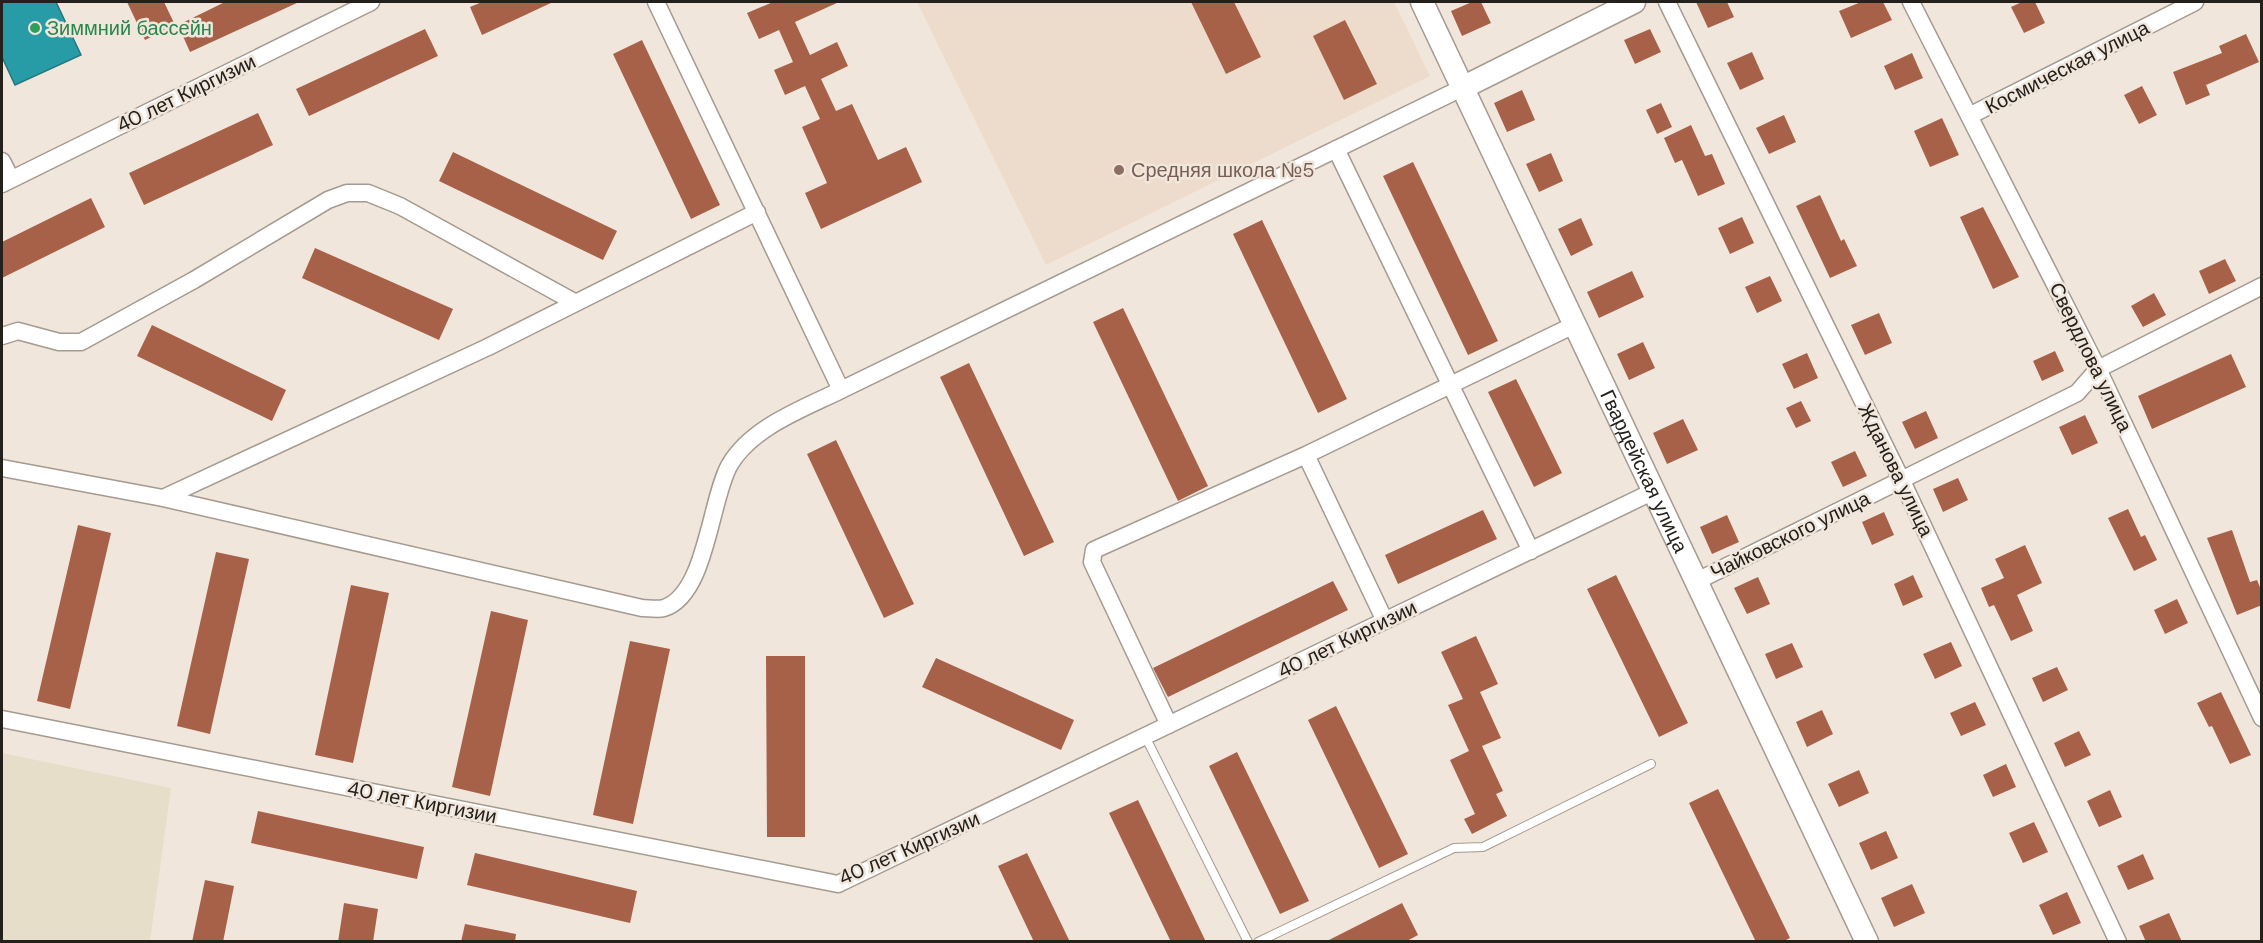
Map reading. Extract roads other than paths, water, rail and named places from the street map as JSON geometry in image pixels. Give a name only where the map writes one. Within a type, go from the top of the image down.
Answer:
[{"type":"street","name":"40 лет Киргизии","points":[[6,181],[371,2]]},
{"type":"street","points":[[656,2],[842,390]]},
{"type":"street","name":"Гвардейская улица","points":[[1422,2],[1867,942]]},
{"type":"street","points":[[2,468],[163,498],[642,608],[664,608],[680,598],[695,577],[709,524],[729,466],[753,438],[783,419],[1634,2]]},
{"type":"street","name":"Жданова улица","points":[[1667,2],[1902,481],[2118,942]]},
{"type":"street","name":"Свердлова улица","points":[[1911,2],[2098,369],[2262,718]]},
{"type":"street","name":"Космическая улица","points":[[1971,116],[2195,2]]},
{"type":"street","points":[[1336,149],[1531,551]]},
{"type":"street","points":[[2,161],[6,181]]},
{"type":"street","points":[[2,336],[18,331],[59,342],[81,342],[194,280],[328,200],[346,193],[368,193],[400,206],[576,303]]},
{"type":"street","points":[[163,498],[488,347],[757,212]]},
{"type":"street","name":"Чайковского улица","points":[[1697,580],[2077,393],[2098,369],[2262,286]]},
{"type":"street","points":[[1169,725],[1092,562],[1091,555],[1098,547],[1306,455],[1574,325]]},
{"type":"street","points":[[1306,455],[1385,621]]},
{"type":"street","name":"40 лет Киргизии","points":[[2,719],[838,884],[1652,492]]},
{"type":"lane","points":[[1145,736],[1248,942]]},
{"type":"lane","points":[[1258,942],[1454,848],[1483,847],[1651,764]]},
{"type":"water","name":"Зиммний бассейн","points":[[2,2],[56,2],[81,55],[15,85],[2,57]]},
{"type":"place","name":"Зиммний бассейн","points":[[35,28]]},
{"type":"place","name":"Средняя школа №5","points":[[1119,170]]}]
